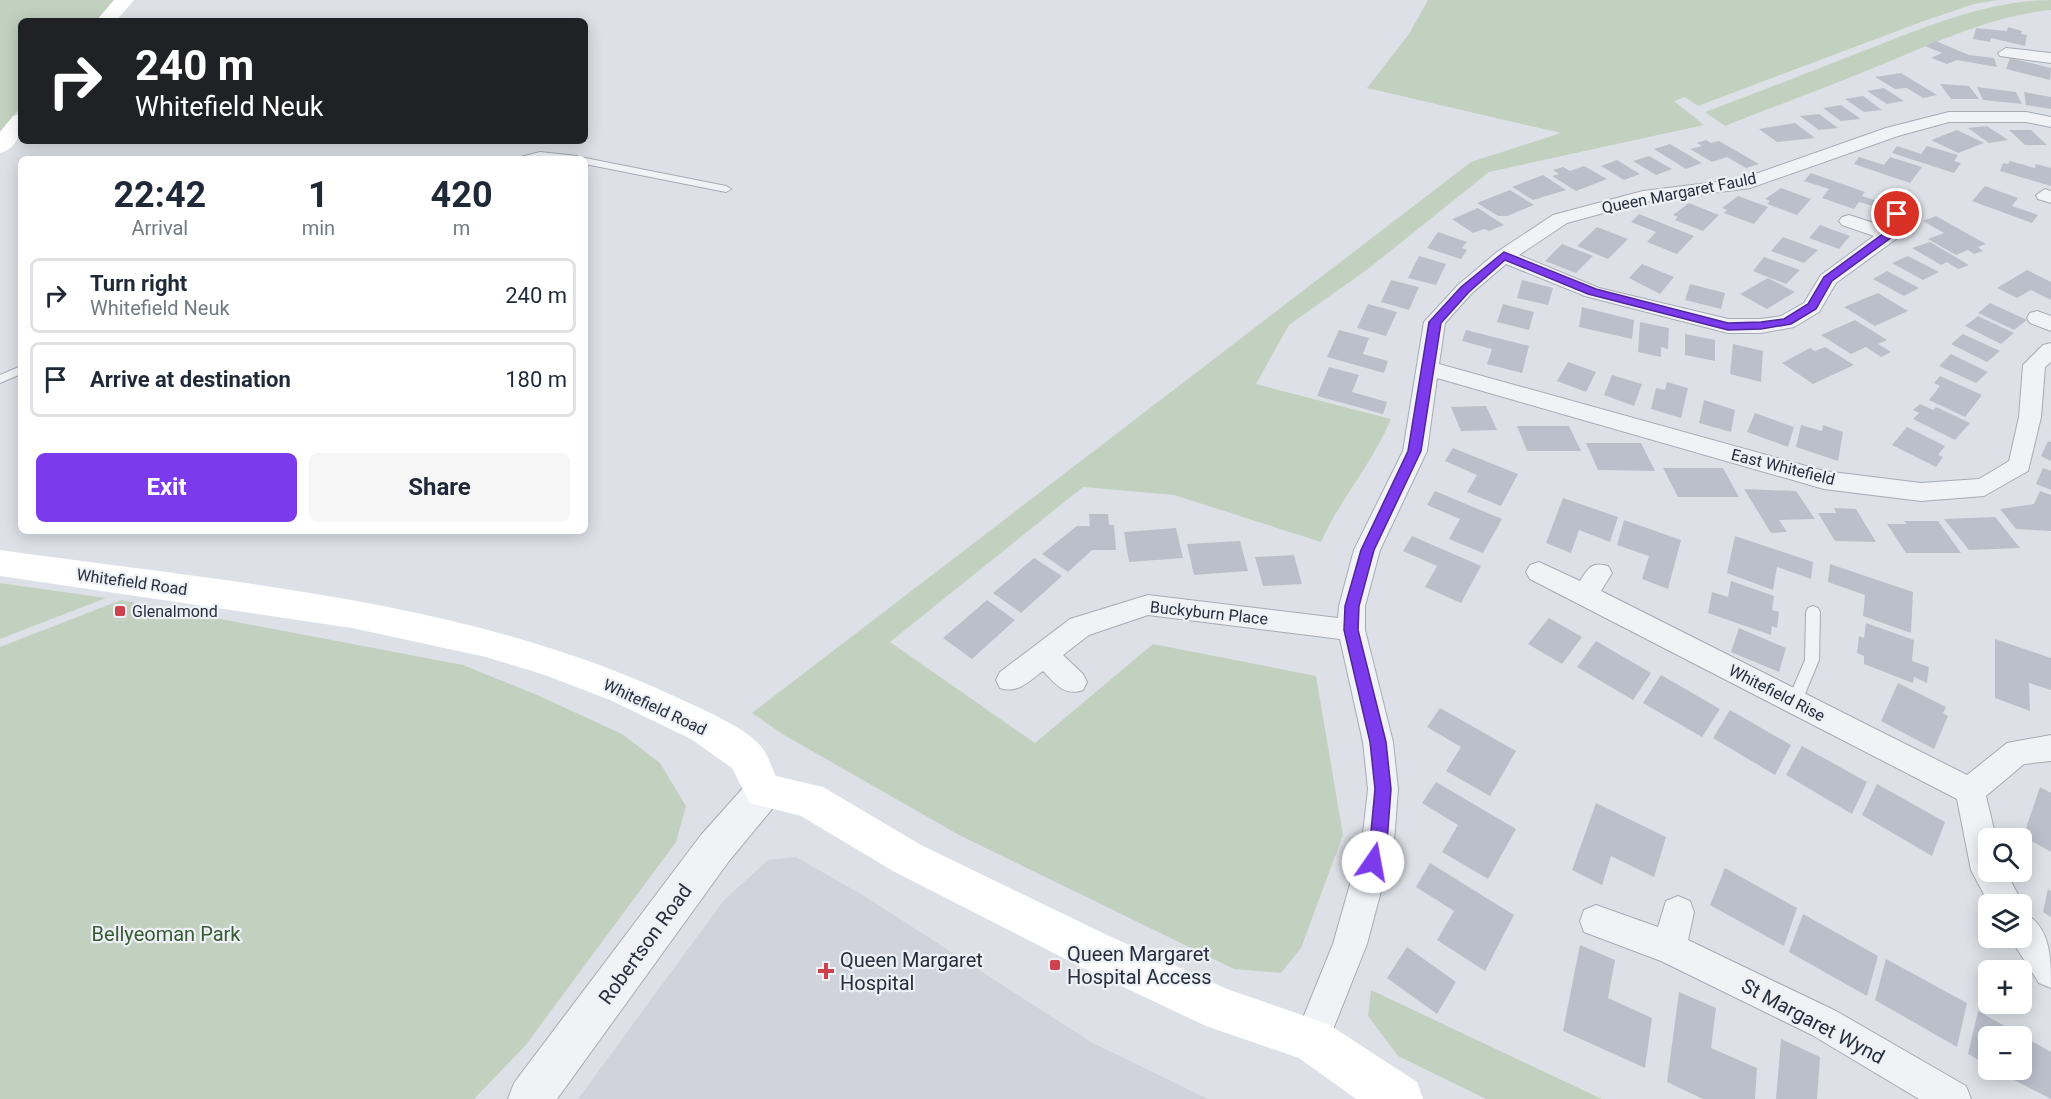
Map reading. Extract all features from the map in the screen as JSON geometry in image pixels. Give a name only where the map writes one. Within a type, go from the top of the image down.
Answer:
[{"type":"main road","points":[[109,18],[124,0]]},
{"type":"main road","points":[[0,146],[18,125]]},
{"type":"main road","name":"Whitefield Road","points":[[0,563],[352,614],[476,640],[551,662],[623,689],[704,728],[746,756],[764,791]]},
{"type":"main road","points":[[764,791],[808,800],[907,858],[1092,950],[1222,1010],[1312,1040],[1380,1088],[1400,1099]]},
{"type":"street","points":[[2006,52],[2051,58]]},
{"type":"street","name":"Queen Margaret Fauld","points":[[1312,1040],[1350,944],[1378,842],[1383,789],[1378,742],[1351,630],[1352,606],[1368,550],[1415,451],[1435,322],[1465,289],[1504,256],[1560,219],[1642,197],[1744,184],[1892,132],[1949,117],[2026,117],[2051,122]]},
{"type":"street","points":[[1504,256],[1592,292],[1728,326],[1761,326],[1787,322],[1812,307],[1828,279],[1889,235],[1897,214]]},
{"type":"street","points":[[1849,221],[1889,235]]},
{"type":"street","name":"East Whitefield","points":[[1427,368],[1824,480],[1921,492],[1984,488],[2020,465],[2030,417],[2034,365],[2051,350]]},
{"type":"street","name":"Whitefield Rise","points":[[1539,572],[1592,584],[1795,702],[1970,791]]},
{"type":"street","name":"Buckyburn Place","points":[[1010,680],[1080,627],[1148,605],[1351,630]]},
{"type":"street","points":[[1044,655],[1073,682]]},
{"type":"street","points":[[2001,894],[1987,870],[1970,791],[2017,753],[2051,748]]},
{"type":"street","name":"Robertson Road","points":[[530,1099],[716,848],[764,791]]},
{"type":"street","points":[[1669,948],[1678,912]]},
{"type":"street","name":"St Margaret Wynd","points":[[1596,921],[1669,948],[1824,1023],[1953,1099]]},
{"type":"street","points":[[2032,942],[2051,971]]},
{"type":"lane","points":[[588,162],[726,189]]},
{"type":"lane","points":[[0,379],[18,371]]},
{"type":"lane","points":[[1795,702],[1810,671],[1813,612]]},
{"type":"shaded area","name":"Queen Margaret Hospital","points":[[796,857],[866,897],[1091,1042],[1208,1099],[578,1099],[724,900],[768,860]]},
{"type":"green space","points":[[0,0],[115,0],[99,18],[18,18],[18,111],[0,132]]},
{"type":"green space","points":[[1428,0],[1998,0],[1974,4],[1921,22],[1698,106],[1685,97],[1674,101],[1704,125],[1489,172],[1368,269],[1289,325],[1256,384],[1391,419],[1375,451],[1337,511],[1321,542],[1174,495],[1083,487],[890,642],[1035,743],[1153,644],[1316,676],[1343,835],[1301,948],[1281,973],[1234,969],[959,835],[784,735],[752,713],[1471,162],[1561,133],[1367,88],[1409,34]]},
{"type":"green space","points":[[2051,0],[2051,10],[2007,18],[1965,31],[1725,126],[1705,112],[1955,17],[2003,5]]},
{"type":"green space","points":[[0,583],[106,598],[0,639]]},
{"type":"green space","name":"Bellyeoman Park","points":[[121,600],[463,665],[535,694],[622,734],[660,763],[686,806],[676,842],[525,1046],[474,1099],[0,1099],[0,647]]},
{"type":"green space","points":[[1371,990],[1602,1099],[1486,1099],[1398,1056],[1368,1016]]},
{"type":"building","points":[[2008,27],[2027,35],[2025,46],[1991,38],[1990,42],[1973,39],[1976,28],[2007,31]]},
{"type":"building","points":[[1936,41],[1969,55],[1994,58],[1997,67],[1957,60],[1947,64],[1931,58],[1942,53],[1925,46]]},
{"type":"building","points":[[2010,58],[2051,68],[2050,80],[2006,69]]},
{"type":"building","points":[[1901,73],[1937,95],[1923,98],[1907,88],[1895,89],[1875,77]]},
{"type":"building","points":[[1940,84],[1969,86],[1979,99],[1951,99]]},
{"type":"building","points":[[1977,87],[2016,92],[2022,104],[1983,100]]},
{"type":"building","points":[[1884,88],[1904,101],[1887,104],[1867,91]]},
{"type":"building","points":[[2024,92],[2051,97],[2051,109],[2026,105]]},
{"type":"building","points":[[1863,96],[1882,110],[1864,112],[1845,99]]},
{"type":"building","points":[[1841,105],[1861,119],[1841,121],[1823,108]]},
{"type":"building","points":[[1819,114],[1838,128],[1819,130],[1800,116]]},
{"type":"building","points":[[1795,123],[1815,138],[1777,142],[1759,129]]},
{"type":"building","points":[[1987,126],[2008,140],[1989,143],[1968,128]]},
{"type":"building","points":[[1957,130],[1984,143],[1958,153],[1931,140]]},
{"type":"building","points":[[2009,130],[2031,130],[2047,145],[2025,145]]},
{"type":"building","points":[[1706,140],[1711,143],[1719,141],[1759,164],[1746,168],[1727,157],[1712,162],[1690,149],[1702,146],[1697,143]]},
{"type":"building","points":[[1670,144],[1702,163],[1686,169],[1654,149]]},
{"type":"building","points":[[1897,146],[1921,154],[1927,146],[1958,155],[1954,161],[1961,163],[1954,173],[1892,153]]},
{"type":"building","points":[[1649,156],[1672,169],[1656,175],[1633,161]]},
{"type":"building","points":[[1859,157],[1884,165],[1890,157],[1922,167],[1910,183],[1854,164]]},
{"type":"building","points":[[1617,160],[1640,174],[1624,180],[1601,166]]},
{"type":"building","points":[[2010,161],[2035,168],[2036,164],[2051,168],[2051,186],[2000,171],[2003,163],[2008,164]]},
{"type":"building","points":[[1584,166],[1607,179],[1576,191],[1552,176],[1559,174],[1553,170],[1563,167],[1570,171]]},
{"type":"building","points":[[1811,173],[1865,192],[1862,196],[1877,201],[1873,206],[1859,202],[1854,209],[1822,198],[1829,189],[1804,181]]},
{"type":"building","points":[[1543,175],[1566,190],[1533,200],[1512,187]]},
{"type":"building","points":[[1985,186],[2018,198],[2012,206],[2038,215],[2032,223],[1972,201]]},
{"type":"building","points":[[1781,188],[1811,199],[1797,215],[1767,204],[1770,201],[1765,199]]},
{"type":"building","points":[[1510,190],[1534,205],[1507,216],[1498,216],[1477,203]]},
{"type":"building","points":[[1738,196],[1768,207],[1754,224],[1724,213],[1727,210],[1722,208]]},
{"type":"building","points":[[1689,203],[1719,215],[1703,231],[1675,220],[1678,217],[1673,215]]},
{"type":"building","points":[[1478,208],[1504,225],[1489,231],[1484,229],[1473,233],[1452,219]]},
{"type":"building","points":[[1639,214],[1694,236],[1677,254],[1647,242],[1656,232],[1631,222]]},
{"type":"building","points":[[1936,216],[1986,244],[1978,247],[1983,251],[1974,254],[1968,250],[1956,255],[1928,239],[1944,233],[1923,221]]},
{"type":"building","points":[[1820,225],[1850,236],[1839,249],[1809,238]]},
{"type":"building","points":[[1597,227],[1628,239],[1608,259],[1577,246]]},
{"type":"building","points":[[1438,232],[1467,242],[1462,248],[1467,250],[1461,259],[1427,248]]},
{"type":"building","points":[[1783,237],[1818,250],[1804,263],[1771,251]]},
{"type":"building","points":[[1930,242],[1969,265],[1958,269],[1947,262],[1941,265],[1912,248]]},
{"type":"building","points":[[1562,244],[1593,256],[1576,273],[1545,261]]},
{"type":"building","points":[[1419,256],[1446,264],[1436,285],[1408,278]]},
{"type":"building","points":[[1908,256],[1939,272],[1923,280],[1892,263]]},
{"type":"building","points":[[1764,257],[1800,270],[1786,284],[1753,271]]},
{"type":"building","points":[[1642,264],[1674,277],[1660,294],[1629,278]]},
{"type":"building","points":[[2027,270],[2051,282],[2051,300],[2031,290],[2017,298],[1997,288]]},
{"type":"building","points":[[1887,271],[1919,288],[1904,296],[1873,279]]},
{"type":"building","points":[[1768,278],[1795,292],[1767,309],[1740,294]]},
{"type":"building","points":[[1391,280],[1419,287],[1409,310],[1381,302]]},
{"type":"building","points":[[1522,280],[1553,288],[1548,305],[1517,298]]},
{"type":"building","points":[[1690,284],[1725,293],[1721,309],[1685,300]]},
{"type":"building","points":[[1878,293],[1908,311],[1875,326],[1844,307]]},
{"type":"building","points":[[1990,303],[2027,320],[2014,330],[1978,313]]},
{"type":"building","points":[[1368,304],[1397,312],[1386,336],[1357,328]]},
{"type":"building","points":[[1503,304],[1534,312],[1529,330],[1497,322]]},
{"type":"building","points":[[1582,307],[1634,320],[1632,339],[1579,327]]},
{"type":"building","points":[[1978,316],[2014,333],[2001,344],[1965,326]]},
{"type":"building","points":[[1855,320],[1887,340],[1878,344],[1891,352],[1881,357],[1866,347],[1851,354],[1821,335]]},
{"type":"building","points":[[1640,322],[1669,328],[1668,349],[1661,347],[1661,357],[1638,352]]},
{"type":"building","points":[[1339,330],[1369,338],[1363,354],[1388,361],[1384,373],[1327,357]]},
{"type":"building","points":[[1466,330],[1529,346],[1522,373],[1487,364],[1492,349],[1462,341]]},
{"type":"building","points":[[1685,334],[1715,340],[1715,361],[1685,355]]},
{"type":"building","points":[[1963,334],[2000,351],[1987,362],[1951,344]]},
{"type":"building","points":[[1733,344],[1763,351],[1761,382],[1730,374]]},
{"type":"building","points":[[1825,347],[1854,365],[1813,384],[1782,363],[1810,348],[1815,351]]},
{"type":"building","points":[[1951,354],[1988,372],[1976,383],[1939,366]]},
{"type":"building","points":[[1568,362],[1596,372],[1586,392],[1557,381]]},
{"type":"building","points":[[1329,367],[1359,375],[1352,392],[1387,402],[1383,414],[1317,396]]},
{"type":"building","points":[[1612,375],[1642,384],[1634,406],[1604,395]]},
{"type":"building","points":[[1940,376],[1982,395],[1965,417],[1929,400],[1940,386],[1934,383]]},
{"type":"building","points":[[1667,382],[1688,388],[1681,418],[1651,409],[1656,388],[1665,390]]},
{"type":"building","points":[[1704,400],[1735,410],[1731,432],[1699,423]]},
{"type":"building","points":[[1920,404],[1933,410],[1936,407],[1970,423],[1955,440],[1913,419],[1919,413],[1913,410]]},
{"type":"building","points":[[1486,406],[1497,430],[1461,431],[1451,407]]},
{"type":"building","points":[[1755,413],[1794,427],[1788,447],[1747,432]]},
{"type":"building","points":[[1801,425],[1822,431],[1823,425],[1843,432],[1838,461],[1796,447]]},
{"type":"building","points":[[1517,426],[1569,426],[1581,451],[1527,451]]},
{"type":"building","points":[[1907,427],[1945,446],[1938,455],[1943,457],[1936,467],[1892,445]]},
{"type":"building","points":[[2048,441],[2051,442],[2051,461],[2041,456]]},
{"type":"building","points":[[1586,443],[1641,443],[1655,471],[1598,470]]},
{"type":"building","points":[[1453,448],[1518,474],[1501,506],[1467,492],[1477,475],[1445,461]]},
{"type":"building","points":[[1663,468],[1723,468],[1739,497],[1678,497]]},
{"type":"building","points":[[2043,468],[2051,471],[2051,490],[2036,484]]},
{"type":"building","points":[[1744,489],[1796,491],[1815,519],[1779,520],[1787,532],[1771,533]]},
{"type":"building","points":[[1435,491],[1502,519],[1483,553],[1449,539],[1460,519],[1427,505]]},
{"type":"building","points":[[2040,491],[2051,495],[2051,531],[2016,529],[2000,509],[2034,504]]},
{"type":"building","points":[[1563,498],[1618,517],[1610,542],[1579,530],[1571,553],[1546,543]]},
{"type":"building","points":[[1834,508],[1856,509],[1876,542],[1835,541],[1818,513],[1836,513]]},
{"type":"building","points":[[1089,514],[1108,514],[1109,525],[1114,525],[1116,550],[1092,550],[1068,572],[1042,554],[1077,526],[1090,526]]},
{"type":"building","points":[[1995,517],[2020,548],[1969,550],[1944,519]]},
{"type":"building","points":[[1624,520],[1681,540],[1668,589],[1642,579],[1649,556],[1617,545]]},
{"type":"building","points":[[1904,521],[1938,521],[1961,553],[1906,553],[1887,524],[1907,524]]},
{"type":"building","points":[[1176,528],[1183,558],[1129,562],[1124,532]]},
{"type":"building","points":[[1412,536],[1481,566],[1461,603],[1425,587],[1437,566],[1403,551]]},
{"type":"building","points":[[1735,536],[1813,562],[1811,579],[1777,567],[1773,590],[1727,573]]},
{"type":"building","points":[[1240,541],[1248,571],[1194,575],[1187,544]]},
{"type":"building","points":[[1294,555],[1302,584],[1263,586],[1255,557]]},
{"type":"building","points":[[1034,558],[1062,576],[1021,613],[993,593]]},
{"type":"building","points":[[1830,564],[1913,592],[1911,633],[1863,616],[1865,595],[1828,582]]},
{"type":"building","points":[[1731,581],[1774,596],[1772,610],[1779,612],[1777,628],[1772,626],[1771,635],[1708,613],[1712,592],[1728,597]]},
{"type":"building","points":[[987,600],[1015,620],[972,659],[943,638]]},
{"type":"building","points":[[1549,618],[1582,637],[1562,664],[1528,644]]},
{"type":"building","points":[[1866,623],[1914,640],[1912,661],[1929,667],[1927,683],[1914,677],[1913,683],[1864,664],[1864,656],[1857,653],[1859,636],[1864,638]]},
{"type":"building","points":[[1739,628],[1786,648],[1779,672],[1731,652]]},
{"type":"building","points":[[1995,639],[2051,658],[2051,690],[2029,683],[2030,711],[1995,698]]},
{"type":"building","points":[[1596,641],[1651,673],[1633,700],[1577,667]]},
{"type":"building","points":[[1661,675],[1720,709],[1702,737],[1643,703]]},
{"type":"building","points":[[1898,683],[1946,707],[1943,713],[1948,716],[1934,749],[1881,721]]},
{"type":"building","points":[[1440,708],[1516,751],[1490,796],[1446,771],[1461,747],[1427,727]]},
{"type":"building","points":[[1730,710],[1791,745],[1775,775],[1713,738]]},
{"type":"building","points":[[1802,746],[1867,782],[1852,814],[1786,775]]},
{"type":"building","points":[[1436,782],[1516,829],[1488,879],[1442,852],[1458,825],[1422,803]]},
{"type":"building","points":[[1877,784],[1945,822],[1932,856],[1862,815]]},
{"type":"building","points":[[2040,787],[2051,793],[2051,852],[2032,841],[2032,828],[2026,828]]},
{"type":"building","points":[[1596,803],[1666,837],[1654,877],[1611,856],[1602,885],[1572,870]]},
{"type":"building","points":[[1430,863],[1514,915],[1485,971],[1437,940],[1454,911],[1416,887]]},
{"type":"building","points":[[1725,868],[1797,908],[1784,946],[1710,905]]},
{"type":"building","points":[[2048,889],[2051,891],[2051,917],[2043,912]]},
{"type":"building","points":[[1803,914],[1878,956],[1867,996],[1789,952]]},
{"type":"building","points":[[1580,945],[1615,960],[1608,998],[1652,1018],[1645,1068],[1563,1031]]},
{"type":"building","points":[[1407,947],[1456,982],[1437,1014],[1387,978]]},
{"type":"building","points":[[1886,959],[1967,1003],[1957,1047],[1875,1000]]},
{"type":"building","points":[[1679,992],[1716,1008],[1711,1048],[1757,1068],[1755,1099],[1703,1099],[1667,1082]]},
{"type":"building","points":[[1978,1011],[1978,1014],[1983,1014],[2005,1026],[1978,1026],[1978,1060],[1968,1054]]},
{"type":"building","points":[[1781,1039],[1820,1057],[1817,1099],[1776,1099]]},
{"type":"building","points":[[2032,1041],[2051,1052],[2051,1099],[2014,1080],[2032,1080]]},
{"type":"place","name":"Glenalmond","points":[[120,611]]},
{"type":"place","name":"Queen Margaret Hospital Access","points":[[1055,965]]},
{"type":"place","name":"Queen Margaret Hospital","points":[[826,971]]},
{"type":"route","points":[[1373,862],[1378,842],[1383,789],[1378,742],[1351,630],[1352,606],[1368,550],[1415,451],[1435,322],[1465,289],[1504,256],[1592,292],[1728,326],[1761,326],[1787,322],[1812,307],[1828,279],[1889,235],[1897,214]]}]
